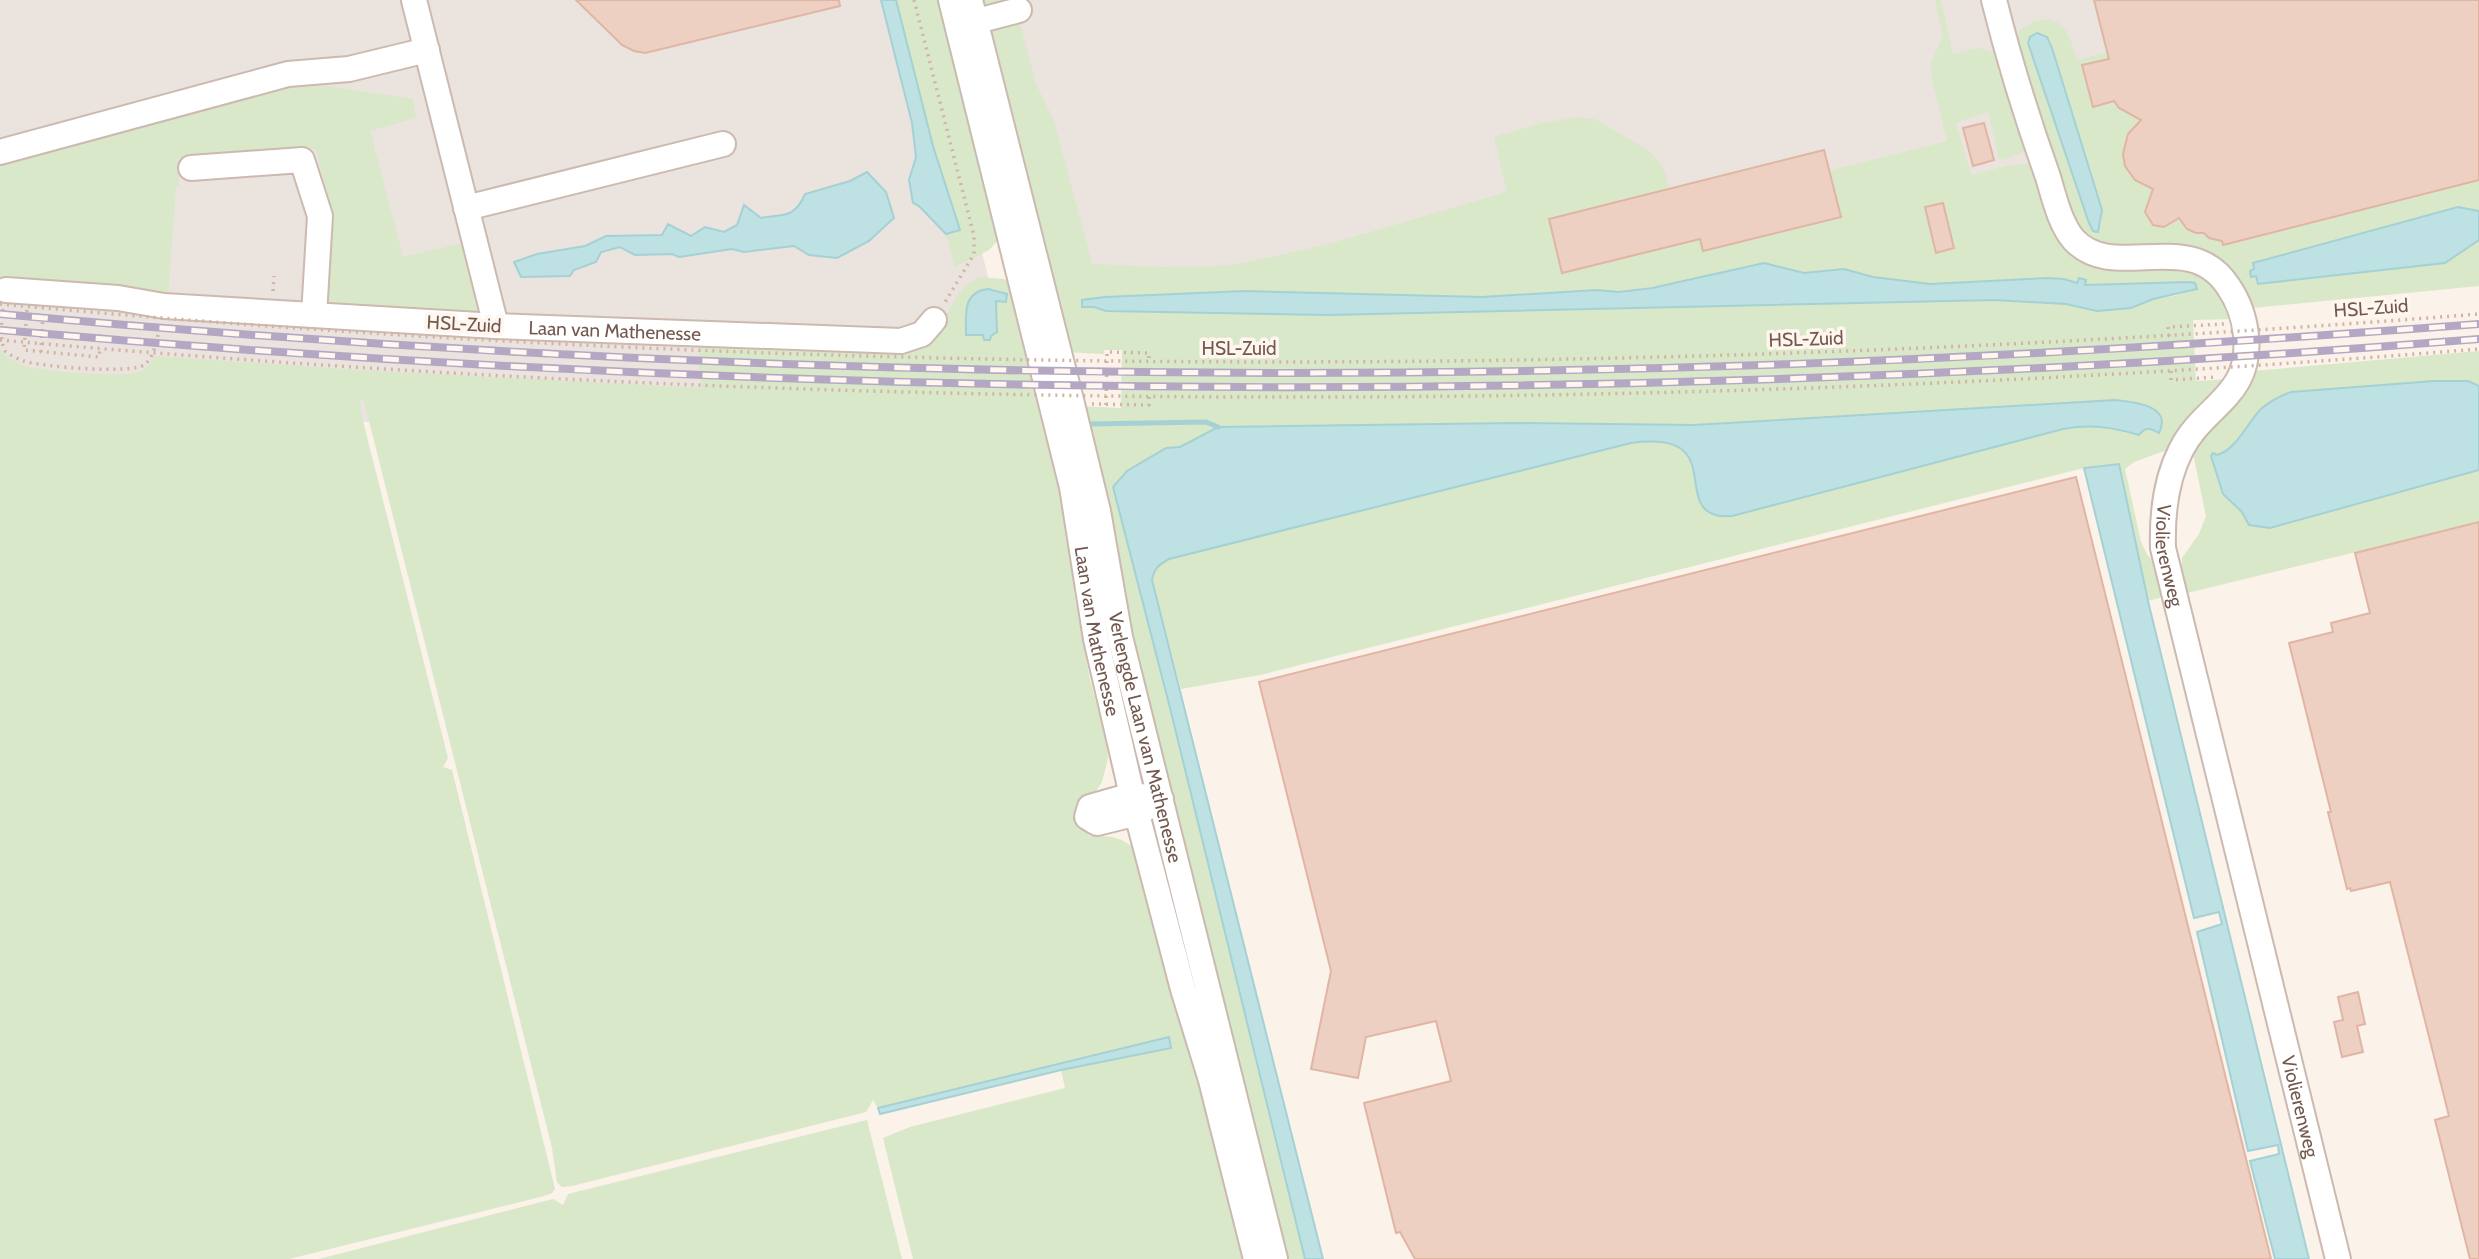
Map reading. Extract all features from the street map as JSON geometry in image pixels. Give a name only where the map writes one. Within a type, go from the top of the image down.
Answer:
[{"type":"street","points":[[414,0],[496,326]]},
{"type":"street","name":"Laan van Mathenesse","points":[[951,0],[968,16],[1087,467]]},
{"type":"street","name":"Violierenweg","points":[[1994,0],[2008,58],[2033,134],[2063,222],[2073,240],[2102,256],[2166,255],[2200,262],[2221,276],[2242,308],[2247,347],[2245,366],[2232,390],[2181,449],[2169,485],[2162,525],[2163,548],[2338,1259]]},
{"type":"street","points":[[968,16],[1019,10]]},
{"type":"street","name":"Laan van Mathenesse","points":[[968,16],[1072,487],[1096,639],[1135,804],[1183,989],[1211,1080],[1256,1259]]},
{"type":"street","points":[[0,152],[288,74],[349,69],[426,50]]},
{"type":"street","points":[[466,208],[723,144]]},
{"type":"street","points":[[191,168],[302,160],[320,216],[314,315]]},
{"type":"street","name":"Laan van Mathenesse","points":[[20,296],[118,298],[164,306],[496,326],[901,341],[922,334],[934,320]]},
{"type":"street","name":"Verlengde Laan van Mathenesse","points":[[1087,467],[1120,637],[1275,1259]]},
{"type":"street","points":[[1135,804],[1161,799]]},
{"type":"path","points":[[914,0],[974,236],[974,254],[934,320]]},
{"type":"path","points":[[273,300],[274,276]]},
{"type":"path","points":[[20,296],[1,344],[11,355],[38,364],[118,370],[135,369],[148,361],[164,306]]},
{"type":"path","points":[[20,296],[24,351],[99,357],[100,348]]},
{"type":"path","points":[[20,296],[41,352]]},
{"type":"path","name":"HSL-Zuid","points":[[20,296],[314,329],[554,343],[831,355],[1149,361],[1418,362],[1662,358],[2169,336],[2479,314]]},
{"type":"path","points":[[2169,336],[2168,327],[2212,324]]},
{"type":"path","points":[[0,340],[330,366],[626,382],[864,391],[1149,397],[1384,398],[1696,392],[2171,371],[2479,349]]},
{"type":"path","points":[[1149,361],[1149,353],[1107,352],[1106,405],[1149,405],[1149,397]]},
{"type":"path","points":[[2171,371],[2171,380],[2214,377]]},
{"type":"shaded area","points":[[0,0],[921,0],[1031,455],[0,404]]},
{"type":"shaded area","points":[[1001,0],[2479,0],[2479,204],[2241,265],[1073,279]]},
{"type":"green space","points":[[896,0],[946,0],[999,239],[989,250],[955,267],[946,234],[959,230],[933,146]]},
{"type":"green space","points":[[976,0],[1014,0],[1036,84],[1054,121],[1092,264],[1186,267],[1242,263],[1309,249],[1507,192],[1494,137],[1542,123],[1578,117],[1595,119],[1649,151],[1665,172],[1675,210],[1947,141],[1932,79],[1931,63],[1943,36],[1935,0],[1941,0],[1953,54],[1979,48],[1998,53],[2027,151],[2003,160],[1999,158],[1988,112],[1960,121],[1956,124],[1971,175],[2010,165],[2033,163],[2060,233],[2179,267],[2211,279],[2233,319],[2193,320],[2196,381],[2230,379],[2167,450],[2134,462],[2125,469],[2141,542],[2148,556],[2156,562],[2166,596],[2148,601],[2119,465],[2084,468],[1260,675],[1181,689],[1152,580],[1157,567],[1169,559],[1631,443],[1656,441],[1681,448],[1692,461],[1698,495],[1732,516],[2063,429],[2101,427],[2139,435],[2144,428],[2149,427],[2115,400],[1694,425],[1514,423],[1218,427],[1180,447],[1166,449],[1113,488],[1169,704],[1305,1259],[1280,1259],[1129,651],[1078,406],[1121,408],[1122,350],[1104,350],[1104,354],[1064,352]],"holes":[[[1783,266],[1804,273],[1844,269],[1873,277],[1930,284],[2047,278],[2064,279],[2084,286],[2188,282],[2197,289],[2142,304],[2077,306],[2038,301],[1994,300],[1328,315],[1106,311],[1094,307],[1094,300],[1105,297],[1245,291],[1482,297],[1597,290],[1619,292]]]},
{"type":"green space","points":[[2048,19],[2060,25],[2068,34],[2077,60],[2170,36],[2224,245],[2479,180],[2479,286],[2252,308],[2240,283],[2105,248],[2076,228],[2016,41],[2018,31],[2034,21]],"holes":[[[2031,37],[2052,48],[2102,210],[2098,232],[2093,230],[2089,223],[2028,43]]]},
{"type":"green space","points":[[293,81],[413,99],[416,118],[370,131],[403,257],[464,243],[477,312],[329,303],[330,205],[316,149],[177,159],[179,185],[176,186],[168,295],[100,286],[0,278],[0,161]]},
{"type":"green space","points":[[980,277],[1004,279],[1013,284],[1074,524],[1074,593],[1090,680],[1107,744],[1108,758],[1102,782],[1082,805],[1089,836],[1117,838],[1139,854],[1249,1259],[913,1259],[883,1138],[910,1127],[1065,1088],[1061,1070],[1171,1048],[1169,1037],[878,1108],[873,1100],[866,1112],[562,1187],[557,1182],[552,1148],[364,401],[360,398],[361,413],[448,758],[443,767],[452,770],[555,1189],[544,1196],[289,1259],[0,1259],[0,347],[4,354],[26,366],[81,373],[136,373],[147,367],[155,356],[701,388],[698,342],[903,348],[945,317],[966,285]],"holes":[[[993,289],[997,293],[997,332],[990,336],[984,335],[970,296],[981,290]]]},
{"type":"green space","points":[[2479,351],[2479,386],[2468,381],[2274,399],[2256,416],[2236,442],[2213,461],[2223,494],[2242,512],[2249,525],[2270,528],[2479,470],[2479,522],[2183,594],[2180,575],[2182,558],[2199,534],[2206,516],[2192,449],[2253,371]]},
{"type":"green space","points":[[867,1120],[902,1259],[319,1259],[553,1199],[563,1205],[568,1194]]},
{"type":"water","points":[[881,0],[896,0],[933,146],[960,230],[946,234],[913,203],[909,180],[916,157],[912,123]]},
{"type":"water","points":[[2037,33],[2047,37],[2052,48],[2102,210],[2098,232],[2093,231],[2089,223],[2028,43],[2030,37]]},
{"type":"water","points":[[867,172],[886,192],[894,218],[869,241],[837,258],[809,255],[794,246],[744,252],[732,249],[679,257],[672,254],[635,255],[620,247],[601,252],[596,262],[574,270],[570,276],[521,277],[514,262],[537,254],[585,246],[606,236],[662,235],[668,224],[691,236],[705,227],[724,232],[737,225],[744,205],[761,218],[788,214],[797,207],[805,194],[850,181]]},
{"type":"water","points":[[2458,207],[2479,211],[2479,240],[2445,263],[2258,284],[2256,276],[2251,277],[2253,263]]},
{"type":"water","points":[[1764,263],[1804,273],[1844,269],[1873,277],[1930,284],[2047,278],[2077,283],[2079,278],[2086,280],[2085,285],[2188,282],[2195,283],[2197,289],[2153,299],[2131,308],[2097,311],[2066,304],[1994,300],[1328,315],[1106,311],[1082,307],[1082,300],[1105,297],[1245,291],[1482,297],[1597,290],[1619,292],[1652,288]]},
{"type":"water","points":[[988,289],[1007,294],[1006,302],[996,301],[997,332],[990,340],[984,340],[983,335],[966,335],[966,312],[974,295]]},
{"type":"water","points":[[2434,381],[2468,381],[2479,386],[2479,470],[2270,528],[2249,525],[2242,512],[2223,494],[2211,456],[2230,447],[2261,409],[2275,399],[2291,392]]},
{"type":"water","points":[[2115,400],[2141,404],[2156,411],[2161,416],[2159,433],[2148,429],[2139,435],[2101,427],[2063,429],[1732,516],[1718,516],[1704,508],[1698,497],[1689,457],[1678,447],[1660,442],[1631,443],[1169,559],[1157,568],[1152,580],[1323,1259],[1305,1259],[1113,487],[1127,471],[1166,448],[1180,447],[1218,427],[1514,423],[1694,425]]},
{"type":"water","points":[[2119,464],[2148,601],[2309,1259],[2275,1259],[2250,1161],[2279,1154],[2278,1145],[2248,1151],[2197,932],[2222,924],[2219,912],[2194,918],[2084,468]]},
{"type":"water","points":[[1169,1037],[1171,1048],[1061,1070],[880,1114],[878,1108]]},
{"type":"building","points":[[576,0],[839,0],[840,6],[645,53],[622,45]]},
{"type":"building","points":[[2094,0],[2479,0],[2479,180],[2223,245],[2222,241],[2209,238],[2204,233],[2187,229],[2179,218],[2164,227],[2153,225],[2145,212],[2153,189],[2135,180],[2125,166],[2123,154],[2128,134],[2141,120],[2119,108],[2114,101],[2093,107],[2082,65],[2109,59]]},
{"type":"building","points":[[1984,123],[1994,160],[1973,166],[1963,128]]},
{"type":"building","points":[[1824,150],[1841,217],[1703,251],[1700,239],[1562,273],[1549,219]]},
{"type":"building","points":[[1943,203],[1954,248],[1936,253],[1925,207]]},
{"type":"building","points":[[2076,477],[2271,1259],[1415,1259],[1400,1232],[1396,1233],[1364,1103],[1451,1081],[1436,1021],[1366,1037],[1358,1078],[1311,1069],[1331,971],[1259,682]]},
{"type":"building","points":[[2479,522],[2479,1259],[2470,1259],[2435,1120],[2449,1116],[2390,882],[2351,891],[2350,888],[2347,889],[2289,643],[2333,632],[2331,623],[2370,613],[2355,553]]},
{"type":"building","points":[[2358,992],[2365,1024],[2357,1026],[2363,1052],[2342,1057],[2334,1022],[2343,1020],[2338,997]]},
{"type":"waterway","points":[[1090,424],[1206,422],[1218,427]]},
{"type":"railway","points":[[0,314],[224,333],[672,360],[896,368],[1345,373],[1570,370],[1966,357],[2479,324]]},
{"type":"railway","points":[[0,330],[310,354],[619,372],[929,383],[1240,387],[1550,385],[1860,376],[2169,361],[2479,339]]}]
